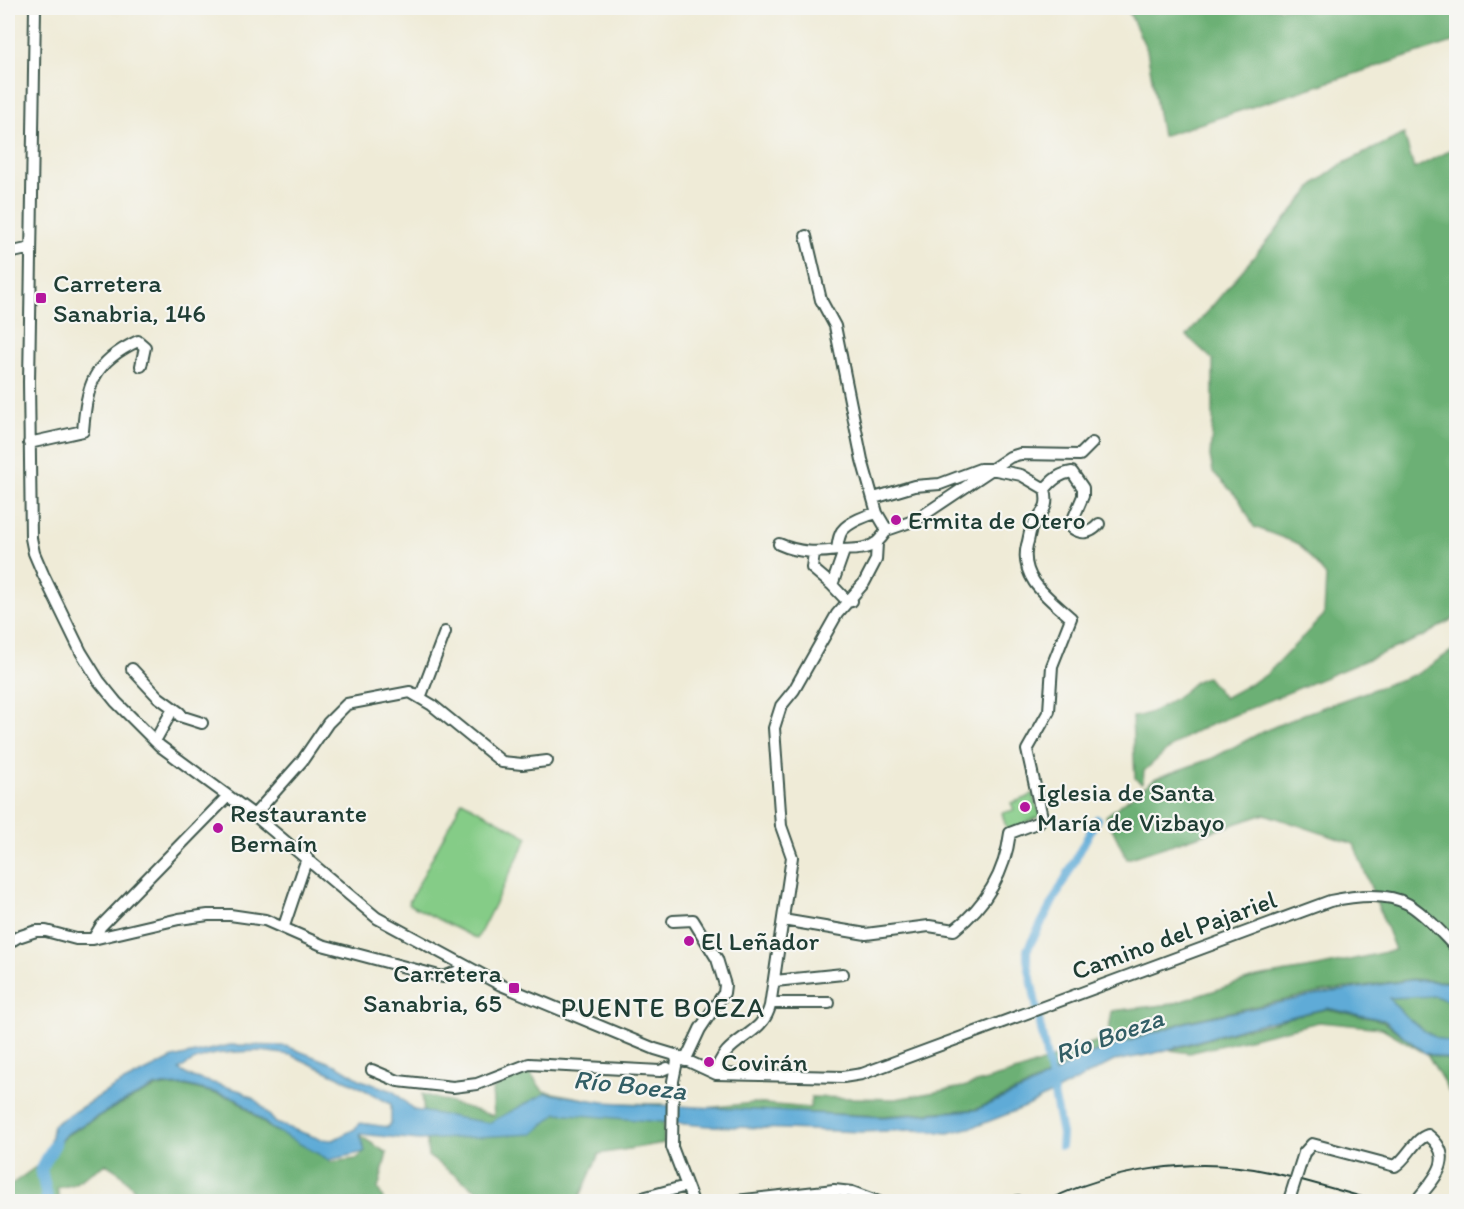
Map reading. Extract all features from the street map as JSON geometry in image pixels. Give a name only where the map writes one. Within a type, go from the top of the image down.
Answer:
[{"type":"street","points":[[35,8],[29,443],[31,538],[43,574],[81,652],[99,681],[130,718],[155,741],[254,815],[376,918],[458,972],[501,985],[655,1049],[670,1066],[672,1147],[693,1202]]},
{"type":"street","points":[[806,236],[821,300],[836,326],[862,460],[877,513],[887,530]]},
{"type":"street","points":[[8,260],[9,253],[31,248]]},
{"type":"street","points":[[29,443],[82,431],[86,395],[103,363],[118,350],[138,341],[145,348],[141,366]]},
{"type":"street","points":[[778,544],[793,550],[813,553],[868,547],[877,543],[887,530],[916,520],[991,469],[1020,454],[1080,455],[1092,443]]},
{"type":"street","points":[[873,498],[914,486],[940,484],[969,472],[991,469],[1021,475],[1045,489]]},
{"type":"street","points":[[783,920],[866,934],[929,926],[954,930],[972,916],[997,882],[1010,834],[1039,822],[1042,817],[1027,750],[1049,711],[1052,666],[1071,618],[1034,583],[1026,569],[1026,552],[1031,528],[1047,504],[1045,489],[1052,480],[1064,473],[1072,472],[1083,488],[1083,496],[1071,524],[1072,528],[1084,532],[1099,524]]},
{"type":"street","points":[[832,585],[839,538],[843,530],[877,513]]},
{"type":"street","points":[[372,1070],[398,1081],[453,1087],[477,1084],[529,1064],[670,1066],[716,1074],[721,1056],[759,1026],[768,1015],[775,981],[792,857],[781,826],[774,728],[781,706],[794,690],[837,614],[850,602],[872,570],[877,556],[877,543]]},
{"type":"street","points":[[813,553],[812,568],[850,602]]},
{"type":"street","points":[[420,698],[445,632]]},
{"type":"street","points":[[132,669],[158,697],[180,713],[180,717],[202,723]]},
{"type":"street","points":[[254,815],[302,761],[328,723],[348,704],[410,693],[432,705],[502,762],[522,764],[548,761]]},
{"type":"street","points":[[155,741],[173,709]]},
{"type":"street","points":[[93,939],[101,926],[228,796]]},
{"type":"street","points":[[284,926],[310,861]]},
{"type":"street","name":"Camino del Pajariel","points":[[716,1074],[843,1077],[862,1074],[1330,901],[1350,897],[1382,897],[1407,904],[1456,948]]},
{"type":"street","points":[[8,943],[36,931],[76,939],[93,939],[180,919],[208,915],[255,917],[284,926],[322,945],[435,976],[443,977],[458,972]]},
{"type":"street","points":[[670,1066],[700,1029],[724,993],[725,985],[717,959],[693,920],[673,921]]},
{"type":"street","points":[[775,981],[843,974]]},
{"type":"street","points":[[771,1004],[829,1003]]},
{"type":"street","points":[[1290,1199],[1304,1153],[1312,1144],[1395,1166],[1421,1137],[1428,1135],[1437,1144],[1443,1157],[1439,1172],[1420,1196]]},
{"type":"street","points":[[628,1202],[686,1186]]},
{"type":"street","points":[[729,1201],[834,1190],[852,1191],[879,1202]]},
{"type":"green space","points":[[1127,8],[1456,8],[1456,41],[1162,136],[1147,50]]},
{"type":"green space","points":[[1404,134],[1414,169],[1456,147],[1456,617],[1424,636],[1196,731],[1173,745],[1144,771],[1141,783],[1135,778],[1132,717],[1159,708],[1197,681],[1207,677],[1224,698],[1266,675],[1324,615],[1326,576],[1299,544],[1254,527],[1239,499],[1213,472],[1210,456],[1213,420],[1213,360],[1187,336],[1316,183],[1342,164]]},
{"type":"green space","points":[[1456,648],[1456,982],[1412,979],[1326,991],[1187,1021],[1085,1055],[1032,1084],[976,1109],[883,1116],[706,1108],[753,1103],[810,1108],[811,1097],[896,1099],[963,1087],[1021,1070],[1108,1037],[1112,1011],[1172,1004],[1257,977],[1318,967],[1395,950],[1354,844],[1265,814],[1127,859],[1106,816],[1156,778],[1213,758],[1262,732],[1304,714],[1419,673]]},
{"type":"green space","points":[[1032,793],[1041,816],[1007,831],[1002,813],[1014,810],[1011,803],[1028,797]]},
{"type":"green space","points":[[462,801],[528,837],[477,939],[408,904]]},
{"type":"green space","points":[[1435,996],[1456,1004],[1456,1043],[1447,1042],[1428,1033],[1410,1020],[1389,998]]},
{"type":"green space","points":[[1327,1009],[1383,1021],[1423,1052],[1382,1028],[1319,1022],[1189,1053],[1170,1050],[1243,1029]]},
{"type":"green space","points":[[1427,1054],[1456,1062],[1456,1103]]},
{"type":"green space","points":[[526,1068],[543,1091],[605,1103],[663,1104],[664,1143],[599,1154],[578,1201],[492,1201],[428,1156],[422,1094],[494,1116],[492,1090]]},
{"type":"green space","points":[[186,1086],[235,1099],[271,1129],[327,1152],[330,1162],[356,1159],[365,1152],[359,1135],[387,1153],[378,1189],[384,1201],[144,1201],[120,1173],[106,1164],[72,1185],[57,1188],[60,1201],[8,1201],[8,1187],[48,1158],[67,1135],[119,1105],[157,1087]]},
{"type":"water","points":[[1412,980],[1456,983],[1456,1004],[1435,996],[1389,998],[1419,1027],[1447,1042],[1456,1043],[1456,1061],[1425,1053],[1384,1020],[1327,1008],[1242,1028],[1152,1054],[1114,1061],[1028,1106],[977,1126],[948,1133],[915,1130],[862,1132],[708,1126],[557,1113],[533,1134],[419,1140],[360,1134],[365,1152],[329,1160],[271,1128],[236,1098],[186,1085],[156,1086],[66,1134],[47,1157],[53,1125],[114,1087],[173,1058],[230,1045],[286,1046],[338,1066],[361,1080],[393,1091],[414,1110],[489,1123],[546,1093],[603,1102],[883,1117],[976,1110],[1033,1085],[1085,1056],[1187,1022],[1326,993]],"holes":[[[261,1051],[291,1055],[391,1104],[391,1123],[388,1127],[360,1123],[355,1129],[333,1140],[320,1139],[276,1123],[257,1101],[241,1091],[189,1076],[179,1070],[198,1059],[217,1054]]]},
{"type":"waterway","points":[[1061,1146],[1062,1134],[1027,950],[1097,819]]},
{"type":"waterway","name":"Río Boeza","points":[[48,1202],[41,1169],[55,1144]]},
{"type":"railway","points":[[1044,1202],[1097,1181],[1125,1174],[1154,1169],[1212,1165],[1269,1172],[1380,1202]]},
{"type":"place","name":"Carretera Sanabria, 146","points":[[41,298]]},
{"type":"place","name":"Ermita de Otero","points":[[896,520]]},
{"type":"place","name":"Iglesia de Santa María de Vizbayo","points":[[1025,807]]},
{"type":"place","name":"Restaurante Bernaín","points":[[218,828]]},
{"type":"place","name":"El Leñador","points":[[689,941]]},
{"type":"place","name":"Carretera Sanabria, 65","points":[[514,988]]},
{"type":"place","name":"Covirán","points":[[709,1062]]},
{"type":"district","name":"PUENTE BOEZA","points":[[663,1008]]}]
